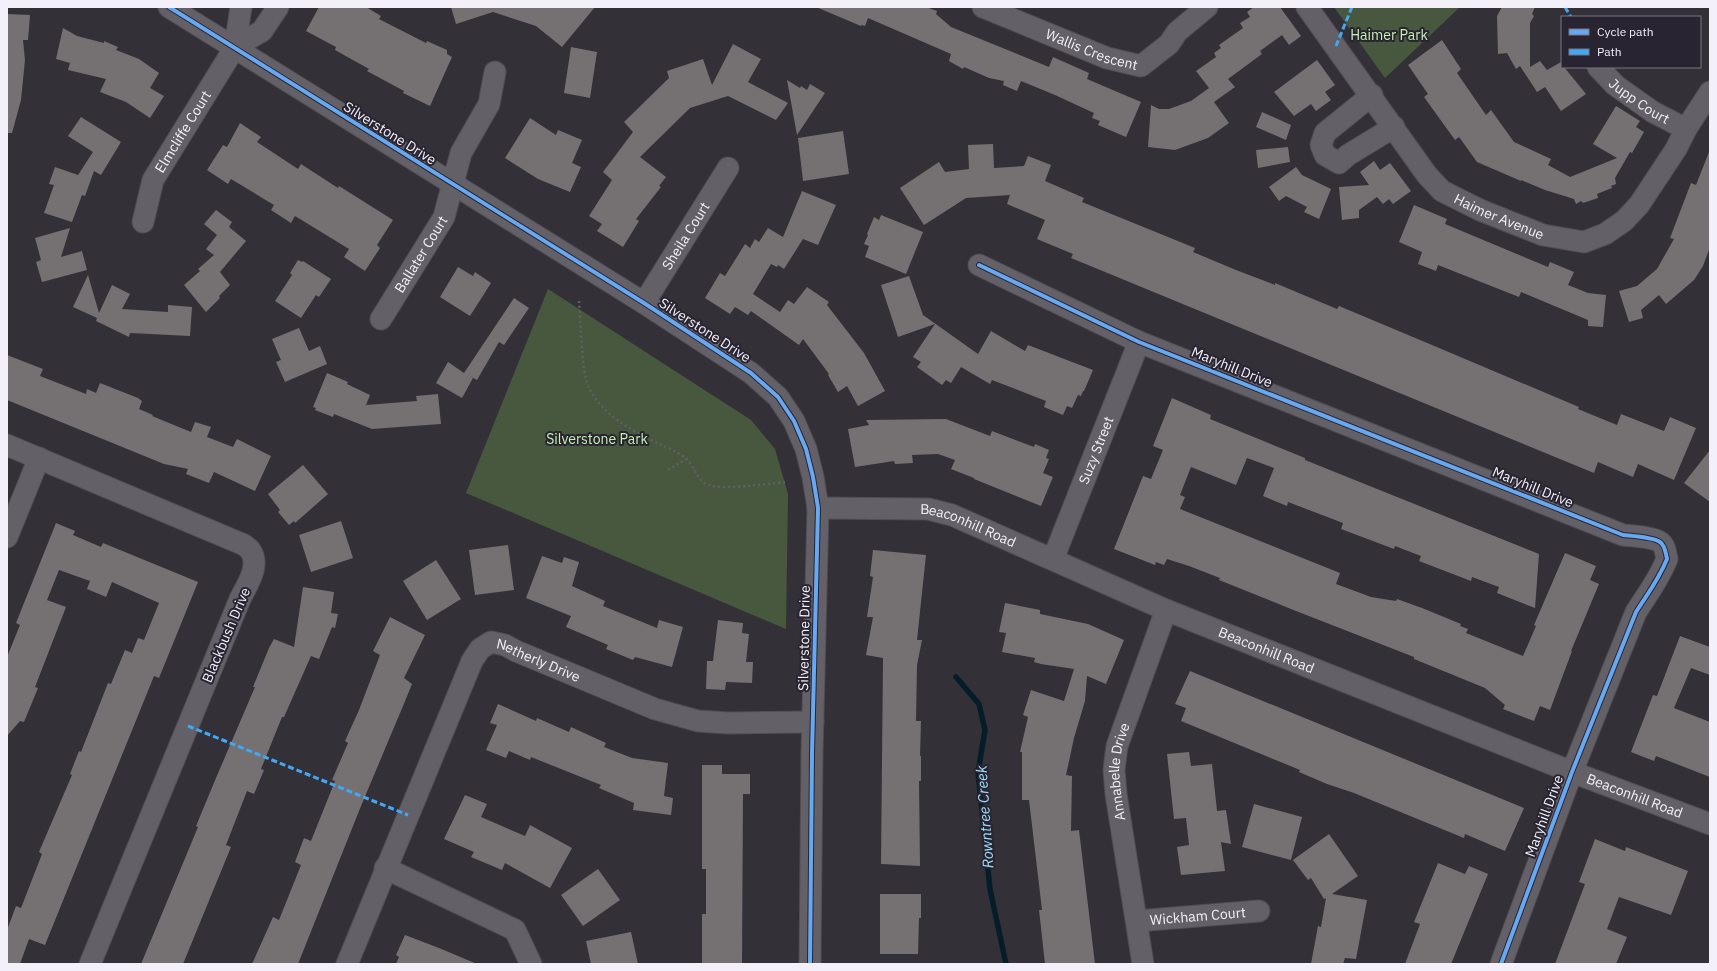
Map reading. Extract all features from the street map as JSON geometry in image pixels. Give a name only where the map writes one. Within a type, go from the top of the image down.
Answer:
[{"type":"street","name":"Silverstone Drive","points":[[169,7],[644,304],[751,373],[778,397],[794,421],[806,449],[813,477],[818,508],[813,722],[810,964]]},
{"type":"street","points":[[235,47],[241,7]]},
{"type":"street","points":[[235,47],[262,31],[278,7]]},
{"type":"street","name":"Wallis Crescent","points":[[983,7],[1107,58],[1141,66],[1169,44],[1177,32],[1207,7]]},
{"type":"street","name":"Haimer Avenue","points":[[1307,7],[1427,175],[1442,191],[1480,210],[1543,235],[1584,242],[1605,234],[1624,221],[1643,199],[1676,149],[1686,129],[1710,92]]},
{"type":"street","name":"Elmcliffe Court","points":[[143,222],[153,180],[235,47]]},
{"type":"street","name":"Jupp Court","points":[[1599,68],[1615,85],[1654,112],[1686,129]]},
{"type":"street","name":"Ballater Court","points":[[380,318],[444,217],[461,152],[489,104],[495,72]]},
{"type":"street","points":[[1372,96],[1325,134],[1321,145],[1325,155],[1339,162],[1348,154],[1394,127]]},
{"type":"street","name":"Sheila Court","points":[[644,304],[728,168]]},
{"type":"street","name":"Maryhill Drive","points":[[979,265],[1139,342],[1623,535],[1652,539],[1660,542],[1665,549],[1667,559],[1654,587],[1636,612],[1572,772],[1501,964]]},
{"type":"street","name":"Suzy Street","points":[[1053,559],[1139,342]]},
{"type":"street","name":"Blackbush Drive","points":[[7,445],[237,541],[250,550],[253,559],[253,570],[90,964]]},
{"type":"street","points":[[7,536],[39,458]]},
{"type":"street","name":"Beaconhill Road","points":[[818,508],[928,509],[952,516],[1053,559],[1166,610],[1572,772],[1710,824]]},
{"type":"street","name":"Annabelle Drive","points":[[1143,964],[1116,794],[1115,762],[1117,746],[1123,726],[1166,610]]},
{"type":"street","name":"Netherly Drive","points":[[347,964],[385,868],[472,661],[480,649],[491,642],[505,644],[516,651],[655,709],[698,721],[728,723],[813,722]]},
{"type":"street","points":[[385,868],[515,930],[531,964]]},
{"type":"street","name":"Wickham Court","points":[[1137,921],[1259,911]]},
{"type":"path","points":[[579,301],[585,374],[589,388],[597,400],[610,414],[628,428],[686,459],[701,480],[708,485],[744,486],[785,482]]},
{"type":"path","points":[[668,470],[686,459]]},
{"type":"green space","name":"Haimer Park","points":[[1334,7],[1460,7],[1385,78]]},
{"type":"green space","name":"Silverstone Park","points":[[548,289],[751,420],[775,449],[788,494],[786,629],[466,493]]},
{"type":"building","points":[[319,7],[366,7],[381,16],[379,19],[426,43],[427,41],[447,50],[447,54],[452,57],[430,106],[403,93],[404,91],[367,71],[369,69],[335,50],[336,47],[306,31]]},
{"type":"building","points":[[451,7],[595,7],[562,47],[536,26],[493,12],[456,24]]},
{"type":"building","points":[[816,7],[926,7],[937,11],[936,14],[951,27],[1049,67],[1053,57],[1089,73],[1087,79],[1141,102],[1126,137],[1098,125],[1100,121],[1092,118],[1094,113],[1055,95],[1021,81],[1017,91],[1003,85],[1004,81],[989,78],[964,67],[963,69],[949,61],[951,54],[868,18],[865,26],[861,26]]},
{"type":"building","points":[[1254,7],[1280,7],[1301,36],[1289,45],[1282,35],[1260,51],[1262,54],[1228,79],[1235,87],[1214,102],[1229,123],[1208,138],[1175,150],[1148,147],[1151,105],[1159,109],[1169,109],[1191,101],[1209,88],[1196,71],[1216,57],[1214,53],[1221,48],[1219,45],[1243,28],[1240,23],[1250,17],[1247,12]]},
{"type":"building","points":[[1502,7],[1535,7],[1532,14],[1534,16],[1530,23],[1530,67],[1540,61],[1547,70],[1561,62],[1561,68],[1565,68],[1586,94],[1561,111],[1545,87],[1537,92],[1520,66],[1516,69],[1507,53],[1498,54],[1497,16]]},
{"type":"building","points":[[7,14],[30,15],[28,40],[23,40],[25,60],[21,100],[12,133],[7,133]]},
{"type":"building","points":[[63,28],[77,36],[104,43],[104,41],[118,47],[116,50],[139,59],[159,73],[150,88],[164,96],[150,118],[126,102],[100,92],[106,79],[68,70],[70,63],[56,59]]},
{"type":"building","points":[[1442,40],[1461,69],[1457,73],[1486,115],[1491,110],[1514,142],[1551,159],[1548,165],[1570,177],[1617,158],[1593,144],[1616,106],[1640,121],[1636,127],[1644,132],[1615,178],[1616,184],[1611,186],[1612,188],[1597,194],[1598,198],[1583,203],[1581,201],[1576,204],[1574,199],[1521,181],[1477,162],[1459,137],[1455,140],[1424,97],[1428,94],[1408,65]]},
{"type":"building","points":[[733,44],[761,59],[748,82],[788,103],[776,120],[728,96],[690,108],[640,157],[666,177],[659,186],[661,187],[636,219],[639,221],[623,247],[597,231],[602,224],[589,216],[612,180],[603,172],[633,132],[624,122],[669,78],[667,71],[703,59],[712,85]]},
{"type":"building","points":[[571,47],[597,52],[590,98],[564,93]]},
{"type":"building","points":[[1317,60],[1335,85],[1325,92],[1331,100],[1316,111],[1311,104],[1294,116],[1274,92]]},
{"type":"building","points":[[787,80],[800,88],[801,86],[807,90],[810,84],[825,93],[797,135]]},
{"type":"building","points":[[1262,112],[1291,125],[1286,140],[1256,127]]},
{"type":"building","points":[[81,117],[121,142],[101,175],[94,171],[85,196],[82,195],[72,222],[44,213],[54,185],[49,184],[55,167],[78,175],[93,152],[68,136]]},
{"type":"building","points":[[530,118],[556,135],[558,130],[582,140],[572,163],[581,167],[570,192],[538,179],[505,158]]},
{"type":"building","points":[[240,123],[261,137],[257,142],[298,169],[301,164],[338,188],[339,186],[393,220],[377,245],[380,248],[365,271],[344,257],[349,249],[295,216],[291,223],[271,210],[274,205],[231,179],[228,184],[207,170],[223,145],[227,147]]},
{"type":"building","points":[[843,131],[849,174],[803,181],[798,138]]},
{"type":"building","points":[[993,144],[994,168],[1024,166],[1028,156],[1051,165],[1045,181],[1084,198],[1082,202],[1195,248],[1193,252],[1236,270],[1275,285],[1275,283],[1337,309],[1339,306],[1579,407],[1578,409],[1617,425],[1621,414],[1664,431],[1670,417],[1696,428],[1674,480],[1638,464],[1633,477],[1598,462],[1594,473],[1071,258],[1073,254],[1037,239],[1045,220],[1007,204],[1010,195],[966,198],[924,225],[900,188],[939,162],[945,172],[969,169],[968,145]]},
{"type":"building","points":[[1288,147],[1290,162],[1258,168],[1256,150]]},
{"type":"building","points":[[1709,152],[1710,247],[1703,266],[1694,280],[1666,304],[1659,295],[1641,310],[1643,318],[1629,322],[1619,291],[1637,286],[1657,269],[1674,239],[1670,238],[1691,183],[1696,185]]},
{"type":"building","points":[[1374,161],[1380,170],[1390,163],[1411,191],[1393,204],[1389,199],[1383,204],[1377,197],[1359,210],[1359,218],[1342,220],[1339,187],[1369,185],[1360,172]]},
{"type":"building","points":[[1296,167],[1302,175],[1331,189],[1319,219],[1304,212],[1307,207],[1286,196],[1279,201],[1269,187]]},
{"type":"building","points":[[802,191],[836,205],[818,245],[803,239],[784,269],[778,265],[777,267],[771,264],[753,294],[780,312],[788,300],[794,304],[807,287],[829,302],[827,305],[864,353],[885,391],[858,406],[847,386],[838,392],[828,375],[829,374],[803,339],[799,345],[751,311],[748,315],[735,307],[730,314],[705,298],[720,273],[725,276],[745,244],[750,248],[755,239],[759,242],[768,228],[783,237]]},
{"type":"building","points":[[1414,205],[1447,219],[1445,224],[1548,267],[1550,262],[1574,272],[1568,285],[1588,293],[1606,295],[1603,327],[1588,326],[1588,320],[1521,292],[1519,297],[1438,265],[1436,271],[1418,264],[1422,252],[1399,242]]},
{"type":"building","points":[[216,210],[232,222],[229,227],[246,241],[220,272],[230,285],[206,312],[184,285],[200,271],[198,269],[214,255],[206,249],[217,235],[204,224]]},
{"type":"building","points":[[881,215],[923,232],[906,274],[865,257],[869,246],[864,244],[868,235],[867,234],[874,217],[879,220]]},
{"type":"building","points":[[70,228],[61,257],[82,251],[87,270],[42,282],[36,262],[41,260],[35,238]]},
{"type":"building","points":[[298,260],[303,261],[331,279],[319,297],[316,295],[301,318],[275,301],[292,275],[290,273]]},
{"type":"building","points":[[458,267],[473,276],[475,272],[491,283],[470,316],[440,297]]},
{"type":"building","points":[[88,275],[99,313],[112,285],[130,294],[122,309],[168,312],[168,305],[192,307],[190,336],[130,333],[129,337],[96,321],[97,318],[73,307]]},
{"type":"building","points":[[909,276],[923,315],[978,354],[991,331],[1025,351],[1028,345],[1093,370],[1084,391],[1081,396],[1078,395],[1072,408],[1067,406],[1063,415],[1044,407],[1046,401],[992,380],[990,384],[961,367],[951,383],[946,380],[942,385],[917,367],[921,362],[913,357],[935,324],[898,337],[881,285]]},
{"type":"building","points":[[514,298],[529,308],[504,345],[499,342],[477,380],[468,375],[473,378],[462,398],[436,383],[448,362],[464,373]]},
{"type":"building","points":[[299,328],[309,351],[320,346],[327,364],[285,382],[276,362],[281,360],[272,339]]},
{"type":"building","points":[[7,355],[43,369],[40,376],[86,394],[87,389],[96,393],[100,383],[138,398],[142,401],[139,409],[153,415],[152,416],[191,432],[195,422],[211,427],[207,437],[233,447],[237,439],[271,456],[255,491],[214,472],[209,483],[186,474],[188,469],[164,464],[7,400]]},
{"type":"building","points":[[327,373],[348,382],[347,384],[370,395],[366,405],[417,401],[416,396],[438,394],[441,424],[372,429],[334,414],[333,417],[315,410],[316,408],[313,407]]},
{"type":"building","points":[[1172,398],[1211,415],[1210,419],[1305,458],[1305,460],[1539,554],[1535,608],[1497,593],[1499,587],[1472,577],[1471,581],[1419,561],[1421,556],[1395,546],[1394,549],[1341,529],[1343,523],[1288,502],[1287,506],[1263,496],[1274,468],[1247,458],[1236,485],[1191,467],[1180,495],[1185,497],[1180,509],[1340,573],[1336,584],[1371,597],[1396,601],[1397,599],[1422,608],[1461,624],[1460,626],[1468,629],[1466,633],[1523,656],[1536,626],[1534,625],[1565,553],[1596,566],[1590,580],[1599,584],[1571,651],[1550,710],[1540,706],[1534,721],[1503,709],[1505,705],[1485,688],[1414,659],[1414,657],[1219,580],[1220,578],[1189,566],[1167,559],[1164,565],[1156,562],[1155,565],[1114,549],[1143,476],[1151,479],[1163,450],[1153,446]]},
{"type":"building","points":[[946,419],[990,436],[992,431],[1034,447],[1035,444],[1049,450],[1046,458],[1049,459],[1043,473],[1053,477],[1041,506],[951,469],[955,460],[938,454],[912,455],[913,463],[895,464],[894,461],[855,467],[848,429],[869,425],[866,420]]},
{"type":"building","points":[[1710,450],[1710,502],[1684,483]]},
{"type":"building","points":[[303,465],[328,494],[295,523],[294,521],[289,525],[278,512],[280,510],[268,494]]},
{"type":"building","points":[[341,521],[353,558],[311,572],[299,535]]},
{"type":"building","points":[[56,523],[75,531],[73,535],[101,547],[103,543],[198,582],[159,678],[154,676],[45,945],[29,939],[20,964],[7,964],[7,930],[16,906],[21,908],[42,854],[39,852],[72,775],[70,774],[79,751],[81,752],[108,683],[111,684],[125,650],[132,653],[138,638],[144,640],[159,603],[112,582],[106,597],[87,589],[90,581],[59,570],[47,600],[66,607],[35,687],[38,688],[24,722],[20,721],[7,736],[7,657],[20,625],[16,623]]},
{"type":"building","points":[[508,545],[514,590],[475,595],[469,550]]},
{"type":"building","points":[[873,550],[926,555],[917,640],[922,640],[917,665],[916,721],[921,721],[921,781],[919,781],[920,866],[881,864],[883,658],[866,655],[873,617],[867,617],[873,577],[870,576]]},
{"type":"building","points":[[542,556],[562,563],[564,557],[579,562],[572,586],[605,601],[603,606],[657,628],[659,620],[683,627],[672,667],[635,657],[633,660],[606,649],[608,645],[566,627],[571,616],[526,598]]},
{"type":"building","points":[[436,560],[461,599],[427,620],[403,581]]},
{"type":"building","points":[[303,587],[334,592],[331,613],[338,614],[335,628],[332,627],[319,659],[311,656],[284,717],[282,717],[261,769],[264,770],[254,794],[247,791],[226,845],[231,847],[183,964],[141,964],[198,827],[196,826],[255,687],[253,687],[269,648],[274,639],[294,647]]},
{"type":"building","points":[[1005,603],[1040,610],[1040,614],[1088,624],[1124,640],[1106,684],[1087,676],[1085,701],[1074,738],[1066,775],[1072,776],[1071,831],[1079,830],[1095,964],[1045,964],[1039,910],[1042,910],[1029,800],[1022,800],[1022,752],[1020,752],[1028,717],[1023,715],[1031,690],[1064,701],[1074,669],[1041,664],[1034,662],[1035,658],[1002,652],[1006,633],[999,632]]},
{"type":"building","points":[[390,617],[425,635],[404,678],[412,684],[361,806],[298,964],[252,964],[273,917],[279,920],[301,865],[295,862],[304,838],[311,841],[335,781],[332,780],[348,743],[345,741],[359,710],[380,655],[373,651]]},
{"type":"building","points":[[718,620],[743,623],[742,633],[749,634],[746,662],[753,662],[752,683],[726,682],[725,690],[706,689],[707,661],[713,661]]},
{"type":"building","points":[[1680,636],[1710,647],[1710,675],[1691,668],[1674,708],[1710,722],[1710,777],[1656,756],[1654,761],[1631,752],[1653,695],[1657,696]]},
{"type":"building","points":[[1190,671],[1524,808],[1505,851],[1465,834],[1464,838],[1354,793],[1327,784],[1299,772],[1300,770],[1181,721],[1186,708],[1175,704]]},
{"type":"building","points":[[498,704],[536,721],[537,718],[569,732],[571,727],[606,743],[604,747],[632,758],[668,763],[664,796],[673,798],[671,815],[633,810],[634,803],[599,788],[601,785],[531,757],[530,760],[509,751],[506,758],[486,750],[497,725],[490,723]]},
{"type":"building","points":[[1189,752],[1191,766],[1212,764],[1217,811],[1226,810],[1231,844],[1221,842],[1225,871],[1181,875],[1177,847],[1189,845],[1186,818],[1174,819],[1167,754]]},
{"type":"building","points":[[702,765],[722,765],[722,774],[750,774],[750,794],[743,794],[742,964],[702,964],[702,914],[706,914],[706,869],[702,869]]},
{"type":"building","points":[[465,795],[487,804],[481,817],[525,836],[530,825],[572,848],[550,888],[505,863],[502,870],[471,857],[474,852],[444,839]]},
{"type":"building","points":[[1254,804],[1302,817],[1291,860],[1242,847]]},
{"type":"building","points":[[1329,834],[1358,876],[1332,894],[1367,900],[1356,959],[1345,958],[1343,964],[1311,964],[1318,926],[1321,927],[1326,898],[1324,899],[1311,878],[1308,880],[1293,860]]},
{"type":"building","points":[[1595,839],[1625,851],[1626,847],[1688,871],[1671,915],[1619,897],[1607,929],[1627,937],[1616,964],[1555,964],[1585,884],[1579,882]]},
{"type":"building","points":[[1438,863],[1465,874],[1469,866],[1488,874],[1451,964],[1405,964],[1420,924],[1414,922]]},
{"type":"building","points":[[598,869],[620,900],[583,926],[561,895]]},
{"type":"building","points":[[880,894],[921,894],[918,954],[880,954]]},
{"type":"building","points":[[631,932],[638,964],[591,964],[586,941]]},
{"type":"building","points":[[405,935],[477,964],[396,964],[399,957],[396,955]]},
{"type":"waterway","name":"Rowntree Creek","points":[[956,677],[979,704],[985,730],[978,772],[990,889],[1006,964]]},
{"type":"marked path","points":[[1336,46],[1352,7]]},
{"type":"marked path","points":[[1565,7],[1570,16]]},
{"type":"marked path","points":[[188,726],[408,815]]},
{"type":"cycle path","points":[[169,7],[644,303],[751,373],[778,397],[794,421],[806,449],[813,477],[818,508],[812,753],[810,964]]},
{"type":"cycle path","points":[[979,265],[1139,342],[1623,535],[1648,538],[1662,543],[1667,559],[1664,567],[1636,612],[1572,772],[1501,964]]}]
